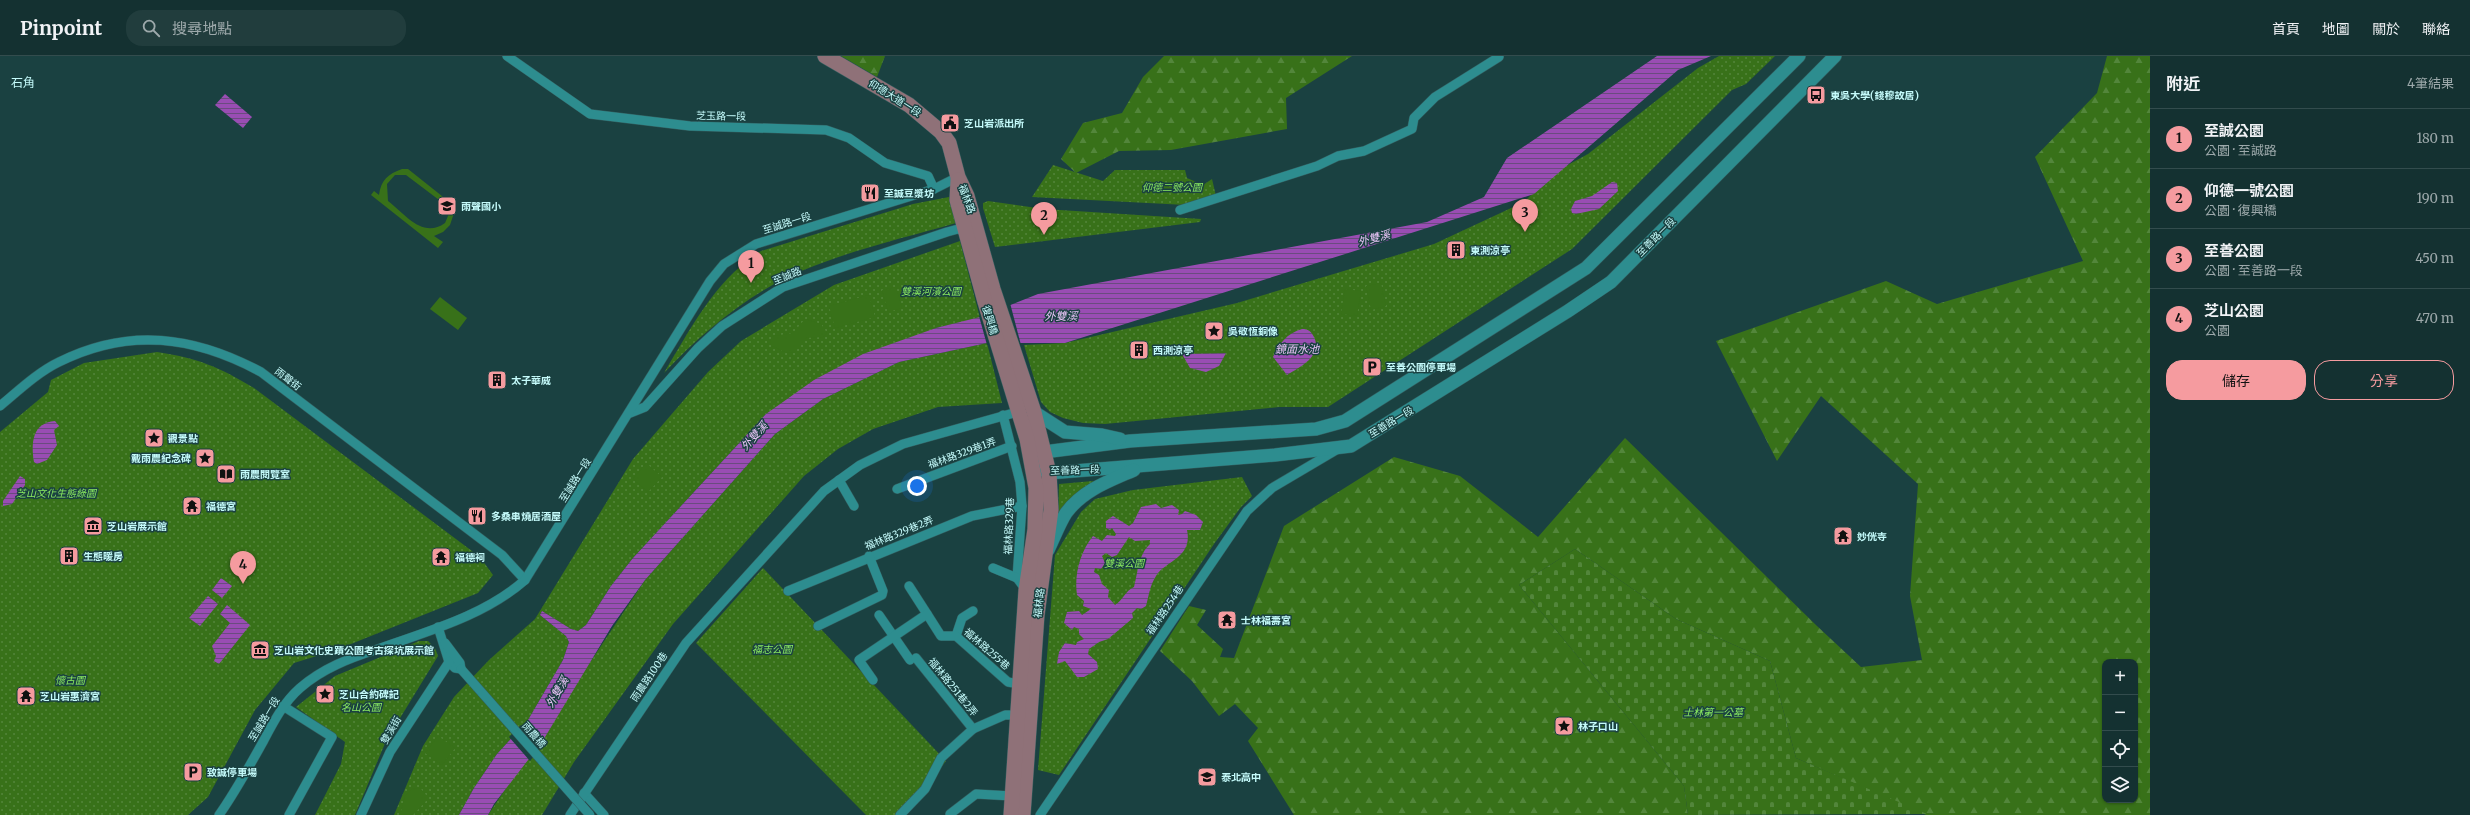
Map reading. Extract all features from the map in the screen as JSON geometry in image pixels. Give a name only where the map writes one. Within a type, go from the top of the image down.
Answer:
[{"type":"main road","name":"仰德大道一段","points":[[824,56],[909,106],[927,119],[941,132],[949,143],[958,176]]},
{"type":"main road","name":"至善路一段","points":[[1799,56],[1586,268],[1345,421],[1316,429],[1130,441],[1044,452],[1033,464],[1049,473],[1143,466],[1351,446],[1390,424],[1611,282],[1835,56]]},
{"type":"main road","name":"福林路","points":[[958,176],[967,196],[971,237]]},
{"type":"main road","name":"復興橋","points":[[971,237],[1016,405]]},
{"type":"main road","name":"福林路","points":[[1016,405],[1034,412],[1049,473],[1051,510],[1037,615],[1023,815]]},
{"type":"main road","name":"福林路","points":[[1011,815],[1020,684],[1021,584],[1035,529],[1036,488],[1033,464],[1016,405]]},
{"type":"main road","points":[[1034,412],[1065,432],[1102,435],[1130,441]]},
{"type":"main road","points":[[1044,557],[1066,514],[1080,498],[1099,486],[1143,466]]},
{"type":"street","name":"芝玉路一段","points":[[507,56],[590,114],[690,126],[826,130],[849,138],[885,163],[928,176],[934,189]]},
{"type":"street","points":[[1180,210],[1316,166],[1338,156],[1364,151],[1412,129],[1414,118],[1435,97],[1499,57]]},
{"type":"street","name":"至誠路一段","points":[[219,815],[231,798],[283,706],[299,688],[325,670],[342,661],[438,627],[497,601],[525,580],[630,413],[710,281],[724,264],[738,253],[756,244],[934,189],[958,176]]},
{"type":"street","name":"至誠路","points":[[630,413],[645,407],[698,348],[722,326],[783,287],[958,229],[971,237]]},
{"type":"street","name":"雨聲街","points":[[0,406],[58,362],[95,348],[127,341],[158,340],[201,346],[231,356],[261,372],[502,555],[525,580]]},
{"type":"street","points":[[854,506],[839,480],[860,465],[903,444],[1016,405]]},
{"type":"street","name":"福林路329巷","points":[[1016,405],[1012,446],[1022,506],[1021,584]]},
{"type":"street","name":"福林路329巷1弄","points":[[897,489],[1012,446]]},
{"type":"street","name":"福林路254巷","points":[[1040,815],[1247,511],[1272,488],[1339,448]]},
{"type":"street","name":"雨農路100巷","points":[[571,815],[584,793],[686,643],[824,491],[839,480]]},
{"type":"street","name":"福林路329巷2弄","points":[[788,591],[870,556],[972,516],[1022,506]]},
{"type":"street","points":[[818,626],[882,594],[883,591],[870,556]]},
{"type":"street","points":[[993,568],[1021,584]]},
{"type":"street","name":"福林路255巷","points":[[909,586],[941,636],[956,636],[1008,682],[1020,684]]},
{"type":"street","points":[[956,636],[962,618],[973,611]]},
{"type":"street","points":[[873,680],[859,660],[927,614]]},
{"type":"street","points":[[879,615],[894,636]]},
{"type":"street","points":[[438,627],[445,643],[460,663],[462,669],[455,668],[449,662],[444,651],[445,643]]},
{"type":"street","name":"福林路251巷2弄","points":[[894,636],[973,729]]},
{"type":"street","name":"雙溪街","points":[[361,815],[390,752],[449,662]]},
{"type":"street","name":"雨農橋","points":[[462,669],[590,815]]},
{"type":"street","points":[[283,706],[332,737],[289,815]]},
{"type":"street","points":[[900,815],[925,789],[941,758],[973,729],[1005,715],[1017,715]]},
{"type":"street","points":[[584,793],[604,815]]},
{"type":"street","points":[[950,814],[976,794],[1012,796]]},
{"type":"green space","points":[[841,56],[885,56],[877,77]]},
{"type":"green space","points":[[1164,56],[1352,56],[1286,98],[1287,129],[1171,150],[1119,151],[1076,173],[1061,159],[1083,123],[1122,113],[1143,77]]},
{"type":"green space","points":[[1719,56],[1775,56],[1746,84],[1732,90],[1572,249],[1328,407],[1279,407],[1105,424],[1083,423],[1063,418],[1050,412],[1041,402],[1024,345],[1065,343],[1237,303],[1434,244],[1524,202],[1553,173],[1588,154],[1698,68]]},
{"type":"green space","points":[[2107,56],[2150,56],[2150,815],[1926,815],[1796,758],[1770,661],[1676,619],[1575,549],[1519,585],[1684,786],[1688,815],[1294,815],[1248,741],[1258,728],[1235,704],[1219,716],[1192,681],[1160,651],[1189,606],[1206,610],[1197,625],[1223,649],[1220,657],[1234,658],[1284,526],[1394,457],[1460,476],[1538,537],[1625,438],[1817,626],[1861,667],[1922,660],[1910,596],[1918,484],[1821,396],[1777,461],[1716,341],[1886,281],[1937,304],[2083,261],[2035,157],[2097,93]]},
{"type":"green space","name":"仰德二號公園","points":[[1053,165],[1103,181],[1115,170],[1185,170],[1187,178],[1203,185],[1212,179],[1216,196],[1186,205],[1032,197]]},
{"type":"green space","points":[[408,169],[452,204],[454,213],[450,225],[443,232],[434,236],[443,242],[438,248],[371,195],[374,191],[379,195],[381,185],[386,178],[397,171]],"holes":[[[395,175],[406,175],[447,206],[448,216],[445,223],[437,227],[422,227],[408,218],[388,201],[387,184]]]},
{"type":"green space","points":[[949,197],[956,223],[857,251],[808,268],[785,278],[750,299],[724,318],[687,350],[664,373],[694,322],[717,290],[730,276],[761,251],[913,204]]},
{"type":"green space","points":[[988,201],[1044,209],[1201,219],[1200,222],[995,247],[983,208],[983,203]]},
{"type":"green space","name":"雙溪河濱公園","points":[[960,241],[980,318],[936,328],[766,414],[633,558],[611,586],[586,625],[578,631],[571,629],[542,611],[540,615],[566,636],[569,642],[563,660],[528,720],[497,754],[474,788],[459,815],[394,815],[423,746],[454,697],[489,660],[535,619],[633,459],[708,372],[741,341],[834,285]]},
{"type":"green space","points":[[1381,283],[1386,306],[1371,310],[1366,286]]},
{"type":"green space","points":[[896,287],[902,308],[888,312],[882,290]]},
{"type":"green space","points":[[1345,289],[1361,291],[1357,316],[1341,314]]},
{"type":"green space","points":[[869,295],[875,317],[835,328],[829,306]]},
{"type":"green space","points":[[440,297],[467,318],[458,330],[430,309]]},
{"type":"green space","points":[[805,319],[821,324],[827,333],[823,337],[806,338],[795,352],[786,353],[771,345],[770,341],[774,336],[793,333]]},
{"type":"green space","points":[[987,343],[1002,403],[938,407],[873,429],[838,449],[804,476],[673,624],[574,762],[542,815],[488,815],[645,580],[775,434],[823,399],[899,362]]},
{"type":"green space","points":[[157,352],[185,357],[208,364],[230,374],[254,388],[480,557],[493,575],[478,593],[336,650],[294,663],[255,710],[208,797],[188,815],[0,815],[0,432],[48,392],[51,380],[84,363]]},
{"type":"green space","points":[[646,463],[662,477],[648,492],[633,479]]},
{"type":"green space","name":"雙溪公園","points":[[1242,477],[1252,496],[1241,507],[1214,544],[1059,775],[1038,770],[1055,555],[1081,512],[1095,499],[1133,490]]},
{"type":"green space","points":[[1093,481],[1094,484],[1058,516],[1059,484]]},
{"type":"green space","name":"士林第一公墓","points":[[1575,549],[1676,619],[1770,661],[1796,758],[1927,814],[1688,815],[1684,786],[1519,585]]},
{"type":"green space","name":"福志公園","points":[[763,568],[946,761],[905,815],[866,815],[696,643]]},
{"type":"green space","name":"名山公園","points":[[419,641],[428,641],[435,648],[438,656],[386,741],[355,815],[315,815],[341,764],[345,742],[296,707],[335,676]]},
{"type":"green space","points":[[438,736],[455,748],[442,765],[425,753]]},
{"type":"green space","points":[[413,788],[421,789],[426,795],[426,801],[413,815],[400,815],[405,796]]},
{"type":"water","name":"外雙溪","points":[[1657,56],[1711,56],[1678,70],[1534,194],[1065,343],[987,343],[899,362],[823,399],[775,434],[645,580],[612,626],[542,742],[494,804],[488,815],[459,815],[474,788],[497,754],[528,720],[563,660],[569,642],[566,636],[540,615],[542,611],[571,629],[578,631],[586,625],[611,586],[633,558],[766,414],[814,380],[863,354],[936,328],[980,317],[1038,294],[1427,222],[1484,197],[1507,158]]},
{"type":"water","points":[[225,94],[252,117],[243,128],[215,105]]},
{"type":"water","points":[[1612,182],[1617,183],[1618,191],[1599,209],[1576,214],[1572,213],[1571,209],[1575,201],[1592,196]]},
{"type":"water","name":"鏡面水池","points":[[1302,329],[1306,329],[1313,335],[1316,344],[1315,350],[1309,360],[1287,375],[1273,357],[1278,347],[1288,336]]},
{"type":"water","points":[[1226,353],[1219,366],[1206,372],[1190,368],[1182,354]]},
{"type":"water","points":[[55,421],[59,426],[54,430],[57,445],[47,460],[37,464],[34,462],[33,441],[37,430],[47,423]]},
{"type":"water","points":[[20,476],[25,479],[25,485],[12,504],[3,506],[3,501]]},
{"type":"water","points":[[1156,504],[1161,508],[1172,505],[1179,510],[1178,515],[1185,511],[1196,515],[1203,522],[1200,530],[1187,530],[1188,539],[1186,547],[1177,558],[1156,576],[1151,587],[1146,606],[1141,609],[1137,608],[1132,613],[1133,618],[1108,639],[1099,642],[1089,649],[1088,654],[1097,662],[1098,669],[1084,677],[1077,677],[1065,661],[1057,664],[1059,652],[1065,643],[1076,645],[1077,642],[1084,639],[1079,634],[1079,629],[1074,627],[1072,630],[1064,623],[1067,612],[1079,611],[1082,615],[1091,609],[1083,606],[1084,601],[1077,595],[1076,580],[1081,556],[1088,542],[1093,536],[1102,541],[1107,535],[1115,536],[1116,534],[1112,528],[1110,530],[1106,528],[1106,521],[1113,516],[1129,526],[1133,523],[1141,507]],"holes":[[[1129,537],[1135,541],[1150,540],[1150,544],[1143,553],[1134,587],[1128,591],[1115,605],[1108,597],[1109,590],[1102,584],[1099,575],[1094,572],[1095,568],[1101,569],[1105,563],[1102,556],[1106,553],[1112,557],[1117,555]]]},
{"type":"water","points":[[221,578],[232,586],[222,598],[212,590]]},
{"type":"water","points":[[208,596],[218,604],[200,626],[189,618]]},
{"type":"water","points":[[227,605],[250,625],[219,664],[214,661],[216,656],[212,646],[230,623],[220,614]]},
{"type":"pier","points":[[1010,303],[1021,345],[987,345],[979,316]]},
{"type":"pier","points":[[521,725],[541,747],[530,761],[509,737]]},
{"type":"place","name":"東吳大學(錢穆故居)","points":[[1816,95]]},
{"type":"place","name":"芝山岩派出所","points":[[950,123]]},
{"type":"place","name":"至誠豆漿坊","points":[[870,193]]},
{"type":"place","name":"雨聲國小","points":[[447,206]]},
{"type":"place","name":"至善公園","points":[[1525,232]]},
{"type":"place","name":"仰德一號公園","points":[[1044,235]]},
{"type":"place","name":"東測涼亭","points":[[1456,250]]},
{"type":"place","name":"至誠公園","points":[[751,283]]},
{"type":"place","name":"吳敬恆銅像","points":[[1214,331]]},
{"type":"place","name":"西測涼亭","points":[[1139,350]]},
{"type":"place","name":"至善公園停車場","points":[[1372,367]]},
{"type":"place","name":"太子華威","points":[[497,380]]},
{"type":"place","name":"觀景點","points":[[154,438]]},
{"type":"place","name":"戴雨農紀念碑","points":[[205,458]]},
{"type":"place","name":"雨農閱覽室","points":[[226,474]]},
{"type":"place","name":"福德宮","points":[[192,506]]},
{"type":"place","name":"多桑串燒居酒屋","points":[[477,516]]},
{"type":"place","name":"芝山岩展示館","points":[[93,526]]},
{"type":"place","name":"妙侊寺","points":[[1843,536]]},
{"type":"place","name":"生態暖房","points":[[69,556]]},
{"type":"place","name":"福德祠","points":[[441,557]]},
{"type":"place","name":"芝山公園","points":[[243,584]]},
{"type":"place","name":"士林福壽宮","points":[[1227,620]]},
{"type":"place","name":"芝山岩文化史蹟公園考古探坑展示館","points":[[260,650]]},
{"type":"place","name":"芝山合約碑記","points":[[325,694]]},
{"type":"place","name":"芝山岩惠濟宮","points":[[26,696]]},
{"type":"place","name":"林子口山","points":[[1564,726]]},
{"type":"place","name":"致誠停車場","points":[[193,772]]},
{"type":"place","name":"泰北高中","points":[[1207,777]]},
{"type":"district","name":"石角","points":[[23,82]]},
{"type":"park label","name":"芝山文化生態綠園","points":[[56,493]]},
{"type":"park label","name":"懷古園","points":[[70,680]]}]
